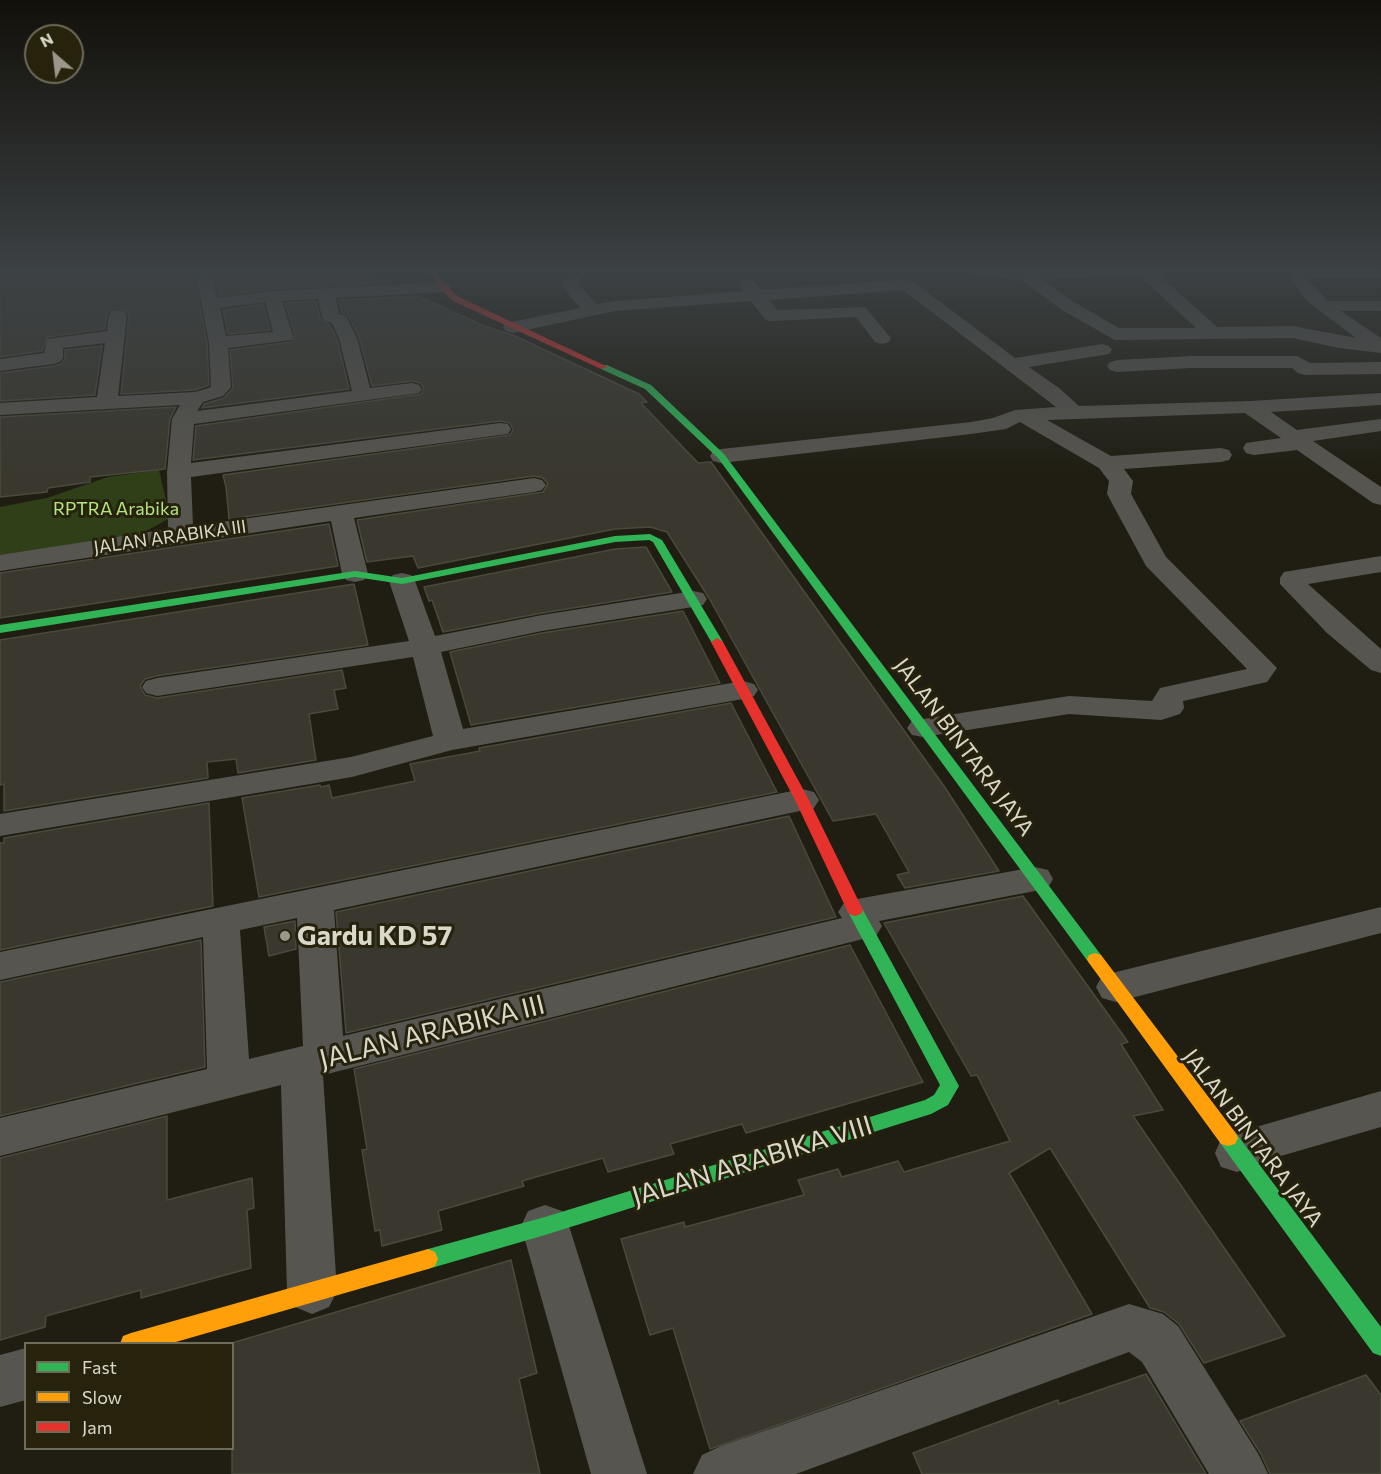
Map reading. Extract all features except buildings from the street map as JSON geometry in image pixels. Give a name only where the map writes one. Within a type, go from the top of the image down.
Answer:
[{"type":"street","points":[[0,365],[53,358],[54,344],[94,339]]},
{"type":"street","points":[[107,413],[116,339]]},
{"type":"street","points":[[181,535],[179,472],[188,410],[220,390],[217,339]]},
{"type":"street","points":[[218,343],[258,339]]},
{"type":"street","points":[[348,339],[360,388]]},
{"type":"street","name":"JALAN BINTARA JAYA","points":[[539,339],[648,387],[721,456],[1381,1344]]},
{"type":"street","points":[[978,339],[1052,392],[1074,412]]},
{"type":"street","points":[[1087,339],[1134,380]]},
{"type":"street","points":[[1324,339],[1381,347]]},
{"type":"street","points":[[1011,364],[1102,350]]},
{"type":"street","points":[[1220,362],[1231,368],[1297,440],[1375,489]]},
{"type":"street","points":[[1117,366],[1297,362],[1305,369],[1381,368]]},
{"type":"street","points":[[0,409],[107,413],[188,410],[412,389]]},
{"type":"street","points":[[1150,394],[1167,408]]},
{"type":"street","points":[[721,456],[971,428],[998,424],[1015,416],[1167,408],[1254,395],[1381,399]]},
{"type":"street","points":[[923,728],[1069,705],[1161,711],[1169,708],[1167,699],[1171,694],[1257,676],[1262,668],[1155,561],[1119,494],[1121,481],[1107,463],[1028,418],[1031,415]]},
{"type":"street","points":[[1254,448],[1381,425]]},
{"type":"street","points":[[179,472],[500,429]]},
{"type":"street","points":[[1107,463],[1221,455]]},
{"type":"street","name":"JALAN ARABIKA III","points":[[0,563],[534,485]]},
{"type":"street","points":[[341,513],[355,574]]},
{"type":"street","points":[[0,629],[355,574],[402,581],[615,539],[650,537],[657,540],[693,599],[802,800],[860,919]]},
{"type":"street","points":[[1381,564],[1293,578],[1293,584],[1337,627],[1381,664]]},
{"type":"street","points":[[402,581],[425,647],[450,741]]},
{"type":"street","points":[[157,687],[425,647],[542,623],[693,599]]},
{"type":"street","points":[[0,825],[318,773],[450,741],[743,690]]},
{"type":"street","points":[[0,966],[802,800]]},
{"type":"street","name":"JALAN ARABIKA III","points":[[0,1137],[313,1061],[860,919],[1035,879]]},
{"type":"street","points":[[312,1291],[315,901]]},
{"type":"street","name":"JALAN ARABIKA VIII","points":[[138,1342],[545,1226],[931,1106],[941,1100],[950,1086],[860,919]]},
{"type":"street","points":[[221,920],[229,1081]]},
{"type":"street","points":[[1116,987],[1381,920]]},
{"type":"street","points":[[1237,1153],[1258,1144],[1381,1109]]},
{"type":"street","points":[[545,1226],[619,1474]]},
{"type":"street","points":[[721,1474],[1129,1328],[1145,1331],[1160,1344],[1240,1474]]},
{"type":"street","points":[[0,1381],[24,1375]]},
{"type":"green space","name":"RPTRA Arabika","points":[[159,470],[170,518],[128,541],[0,562],[0,507],[47,498],[108,477]]},
{"type":"traffic: fast","points":[[604,367],[648,387],[721,456],[1095,959]]},
{"type":"traffic: fast","points":[[0,629],[355,574],[402,581],[615,539],[650,537],[657,540],[717,642]]},
{"type":"traffic: fast","points":[[428,1259],[545,1226],[931,1106],[941,1100],[950,1086],[855,910]]},
{"type":"traffic: fast","points":[[1228,1138],[1381,1345]]},
{"type":"traffic: slow","points":[[1095,959],[1228,1138]]},
{"type":"traffic: slow","points":[[138,1342],[428,1259]]},
{"type":"traffic: jam","points":[[543,339],[604,367]]},
{"type":"traffic: jam","points":[[717,642],[802,800],[855,910]]},
{"type":"place","name":"Gardu KD 57","points":[[285,936]]}]
